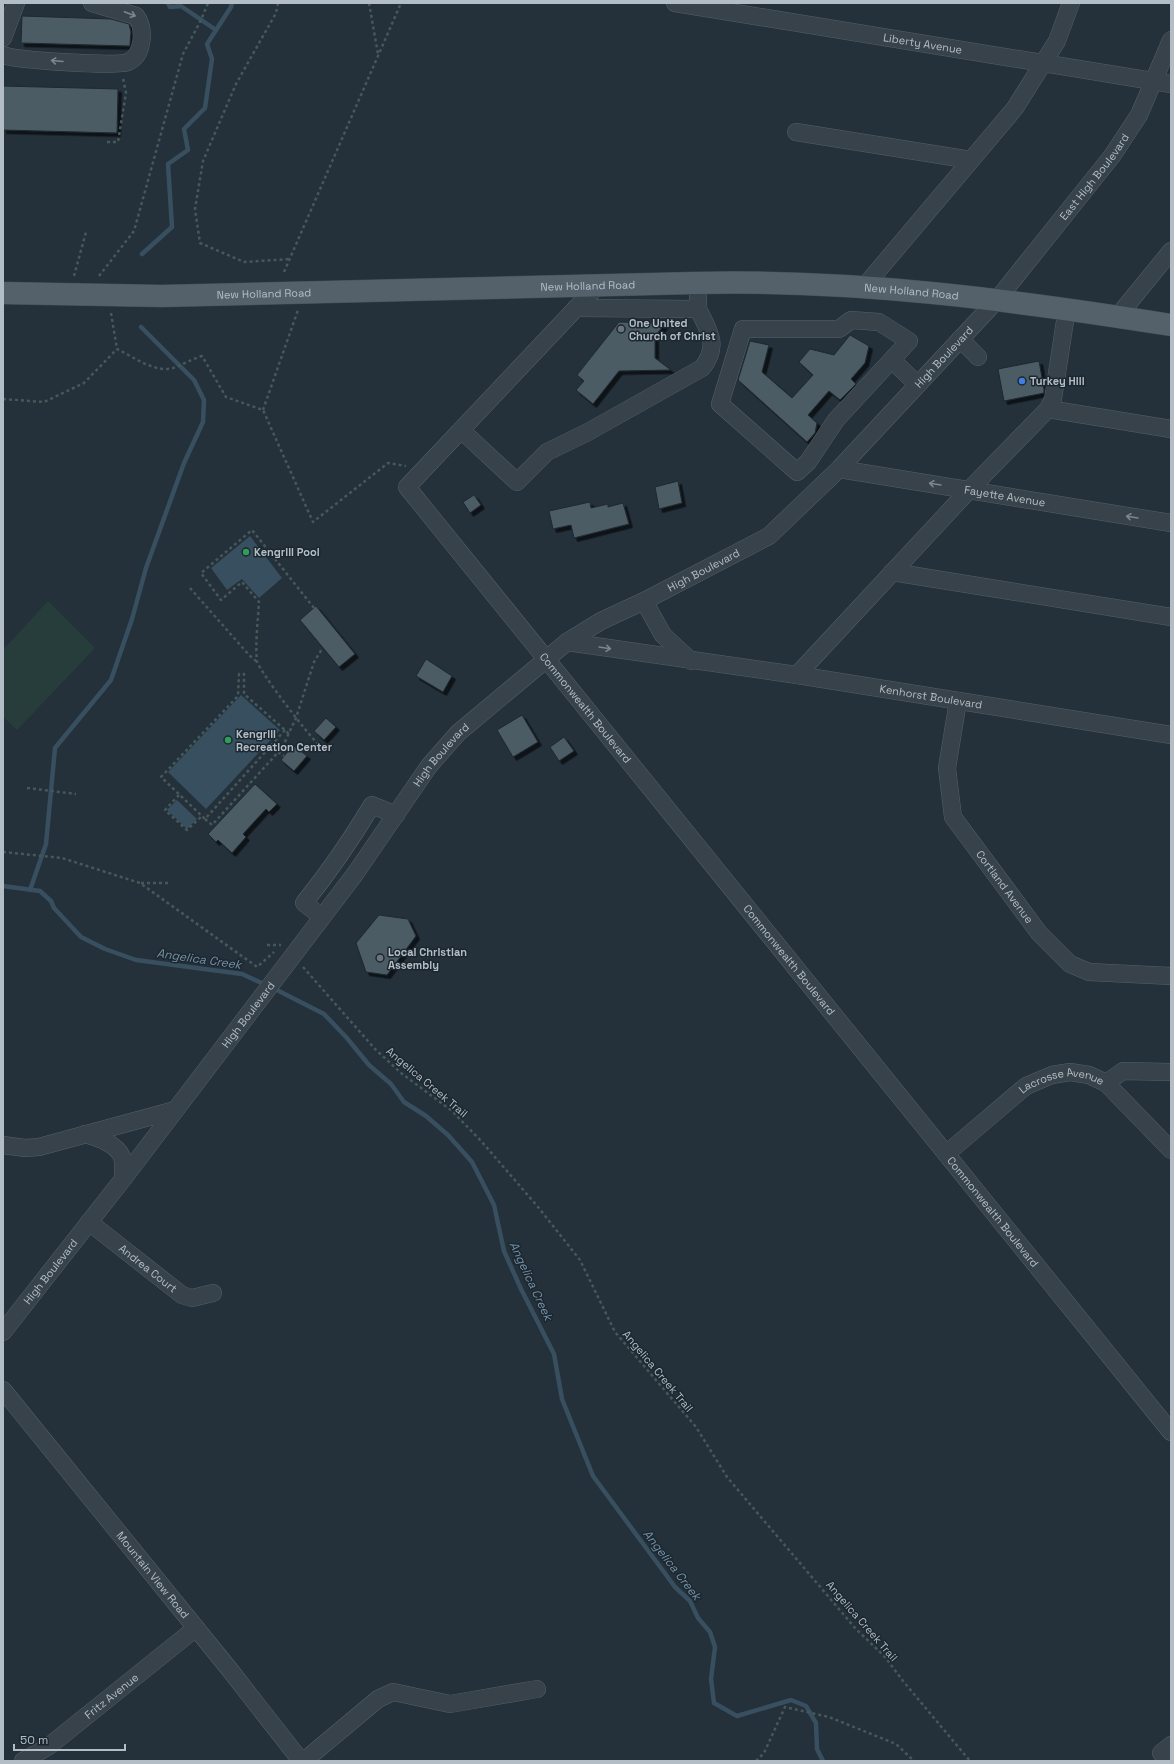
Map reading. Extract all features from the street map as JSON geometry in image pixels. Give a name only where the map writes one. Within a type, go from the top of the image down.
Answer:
[{"type":"main road","name":"New Holland Road","points":[[3,293],[162,296],[598,286],[698,282],[777,283],[864,287],[1067,308],[1171,325]]},
{"type":"street","points":[[3,38],[16,3]]},
{"type":"street","points":[[3,55],[73,63],[121,64],[128,62],[135,57],[140,48],[141,40],[139,20],[136,16],[92,3]]},
{"type":"street","name":"Liberty Avenue","points":[[675,3],[1171,84]]},
{"type":"street","points":[[864,287],[972,160],[1014,108],[1057,41],[1071,3]]},
{"type":"street","name":"East High Boulevard","points":[[996,301],[1112,156],[1139,115],[1171,40]]},
{"type":"street","points":[[796,132],[972,160]]},
{"type":"street","points":[[1118,316],[1171,250]]},
{"type":"street","points":[[461,430],[517,482],[547,452],[588,432],[702,368],[709,359],[713,347],[711,337],[698,309],[698,282]]},
{"type":"street","points":[[424,469],[598,286]]},
{"type":"street","name":"High Boulevard","points":[[3,1332],[123,1179],[289,961],[396,815],[429,766],[458,733],[567,642],[601,621],[644,601],[769,536],[833,475],[996,301]]},
{"type":"street","points":[[576,308],[698,309]]},
{"type":"street","points":[[796,675],[969,490],[1048,409],[1053,399],[1067,308]]},
{"type":"street","points":[[851,320],[879,322],[909,341],[892,360],[836,420],[808,462],[797,472],[720,404],[743,329],[838,329],[851,320]]},
{"type":"street","points":[[960,339],[978,357]]},
{"type":"street","points":[[892,360],[918,385]]},
{"type":"street","points":[[1048,409],[1171,428]]},
{"type":"street","points":[[808,462],[833,475]]},
{"type":"street","name":"Commonwealth Boulevard","points":[[424,469],[407,487],[1171,1432]]},
{"type":"street","name":"Fayette Avenue","points":[[833,475],[969,490],[1171,523]]},
{"type":"street","points":[[892,572],[1171,617]]},
{"type":"street","points":[[644,601],[663,635],[691,661]]},
{"type":"street","name":"Kenhorst Boulevard","points":[[567,642],[796,675],[1171,735]]},
{"type":"street","name":"Cortland Avenue","points":[[958,701],[947,768],[953,817],[1039,933],[1070,964],[1089,972],[1171,976]]},
{"type":"street","points":[[322,917],[304,903],[351,840],[372,805],[396,815]]},
{"type":"street","points":[[1106,1082],[1123,1071],[1171,1072]]},
{"type":"street","name":"Lacrosse Avenue","points":[[946,1154],[1026,1086],[1052,1075],[1070,1072],[1089,1075],[1106,1082],[1171,1150]]},
{"type":"street","points":[[3,1145],[25,1148],[39,1146],[175,1110]]},
{"type":"street","points":[[85,1134],[104,1141],[114,1148],[122,1157],[123,1179]]},
{"type":"street","name":"Andrea Court","points":[[89,1222],[182,1295],[192,1298],[213,1293]]},
{"type":"street","name":"Mountain View Road","points":[[3,1390],[302,1761]]},
{"type":"street","name":"Fritz Avenue","points":[[24,1761],[49,1746],[196,1628]]},
{"type":"street","points":[[302,1761],[378,1699],[393,1692],[450,1704],[537,1689]]},
{"type":"path","points":[[99,276],[134,231],[183,54],[202,20],[208,3]]},
{"type":"path","points":[[278,3],[276,13],[236,84],[203,161],[195,209],[200,243],[244,262],[290,260]]},
{"type":"path","points":[[369,3],[378,54]]},
{"type":"path","points":[[284,272],[400,3]]},
{"type":"path","points":[[107,142],[118,142],[126,93],[121,64]]},
{"type":"path","points":[[74,276],[86,232]]},
{"type":"path","points":[[299,306],[263,410],[313,522],[388,462],[424,469]]},
{"type":"path","points":[[111,313],[117,348]]},
{"type":"path","points":[[117,348],[157,369],[175,368],[184,362],[202,356],[226,397],[263,410]]},
{"type":"path","points":[[3,399],[44,402],[84,383],[117,348]]},
{"type":"path","points":[[257,662],[259,602],[242,582],[221,600],[200,573],[252,530],[314,608]]},
{"type":"path","points":[[190,588],[249,655],[257,662],[310,737],[319,745]]},
{"type":"path","points":[[289,734],[244,694],[244,674],[239,674],[238,696],[161,778],[212,825],[282,748],[289,734],[296,718],[314,662],[322,648]]},
{"type":"path","points":[[205,819],[285,730]]},
{"type":"path","points":[[278,752],[284,756]]},
{"type":"path","points":[[27,788],[76,794]]},
{"type":"path","points":[[179,794],[164,810],[187,830],[202,816]]},
{"type":"path","points":[[3,852],[62,858],[140,883],[171,883]]},
{"type":"path","points":[[140,883],[257,968],[282,945],[267,945]]},
{"type":"path","name":"Angelica Creek Trail","points":[[289,961],[401,1073],[452,1111],[482,1142],[538,1207],[580,1260],[615,1332],[696,1427],[727,1477],[855,1628],[885,1657],[903,1681],[970,1761]]},
{"type":"path","points":[[756,1761],[764,1753],[786,1707],[829,1717],[896,1744],[914,1761]]},
{"type":"green space","points":[[48,601],[95,648],[17,730],[3,717],[3,650]]},
{"type":"water","name":"Kengrill Pool","points":[[250,536],[282,578],[259,598],[242,579],[227,590],[211,568]]},
{"type":"water","points":[[241,695],[280,730],[206,809],[168,772]]},
{"type":"water","points":[[177,800],[197,819],[187,829],[167,810]]},
{"type":"building","points":[[22,16],[111,19],[129,24],[131,32],[130,46],[21,43]]},
{"type":"building","points":[[3,86],[118,89],[117,133],[3,130]]},
{"type":"building","points":[[619,322],[666,323],[655,336],[655,358],[671,370],[619,371],[593,404],[576,390],[584,381],[577,375]]},
{"type":"building","points":[[850,335],[869,346],[865,363],[851,379],[856,384],[840,400],[829,391],[808,415],[817,423],[815,433],[807,442],[738,380],[750,341],[769,345],[762,372],[792,398],[813,375],[799,362],[810,349],[834,355]]},
{"type":"building","name":"Turkey Hill","points":[[1039,361],[1044,393],[1004,401],[998,369]]},
{"type":"building","points":[[678,481],[682,503],[659,509],[655,487]]},
{"type":"building","points":[[474,495],[481,505],[470,513],[463,502]]},
{"type":"building","points":[[590,502],[591,508],[608,504],[608,507],[623,503],[629,524],[574,538],[571,525],[553,529],[549,511]]},
{"type":"building","points":[[316,606],[355,654],[339,667],[300,620]]},
{"type":"building","points":[[426,659],[452,676],[443,692],[416,676]]},
{"type":"building","points":[[522,715],[538,742],[513,757],[497,730]]},
{"type":"building","points":[[326,718],[336,727],[324,740],[314,731]]},
{"type":"building","points":[[564,737],[574,751],[559,761],[550,747]]},
{"type":"building","points":[[293,745],[307,756],[294,771],[281,760]]},
{"type":"building","points":[[255,784],[277,804],[269,812],[266,809],[243,834],[246,837],[232,853],[218,840],[216,842],[208,834]]},
{"type":"building","name":"Local Christian Assembly","points":[[379,915],[408,919],[416,936],[387,975],[366,972],[356,943]]},
{"type":"waterway","points":[[168,3],[170,7],[181,6],[216,30]]},
{"type":"waterway","points":[[142,254],[172,227],[168,164],[188,150],[184,129],[205,108],[212,59],[207,44],[231,7],[232,3]]},
{"type":"waterway","points":[[30,890],[46,844],[55,748],[111,680],[132,619],[146,568],[184,463],[203,422],[204,400],[194,380],[141,327]]},
{"type":"waterway","name":"Angelica Creek","points":[[3,886],[40,891],[51,901],[54,908],[81,937],[105,949],[136,960],[242,974],[266,985]]},
{"type":"waterway","name":"Angelica Creek","points":[[273,988],[324,1014],[346,1037],[369,1065],[391,1084],[404,1102],[426,1116],[448,1135],[472,1162],[494,1205],[504,1251],[521,1289],[554,1354],[562,1399],[593,1476],[675,1587],[690,1601],[698,1618],[710,1632],[715,1647],[711,1679],[714,1703],[737,1716],[791,1700],[806,1706],[816,1723],[817,1749],[823,1761]]},
{"type":"place","name":"One United Church of Christ","points":[[621,329]]},
{"type":"place","name":"Turkey Hill","points":[[1022,381]]},
{"type":"place","name":"Kengrill Pool","points":[[246,552]]},
{"type":"place","name":"Kengrill Recreation Center","points":[[228,740]]},
{"type":"place","name":"Local Christian Assembly","points":[[380,958]]}]
